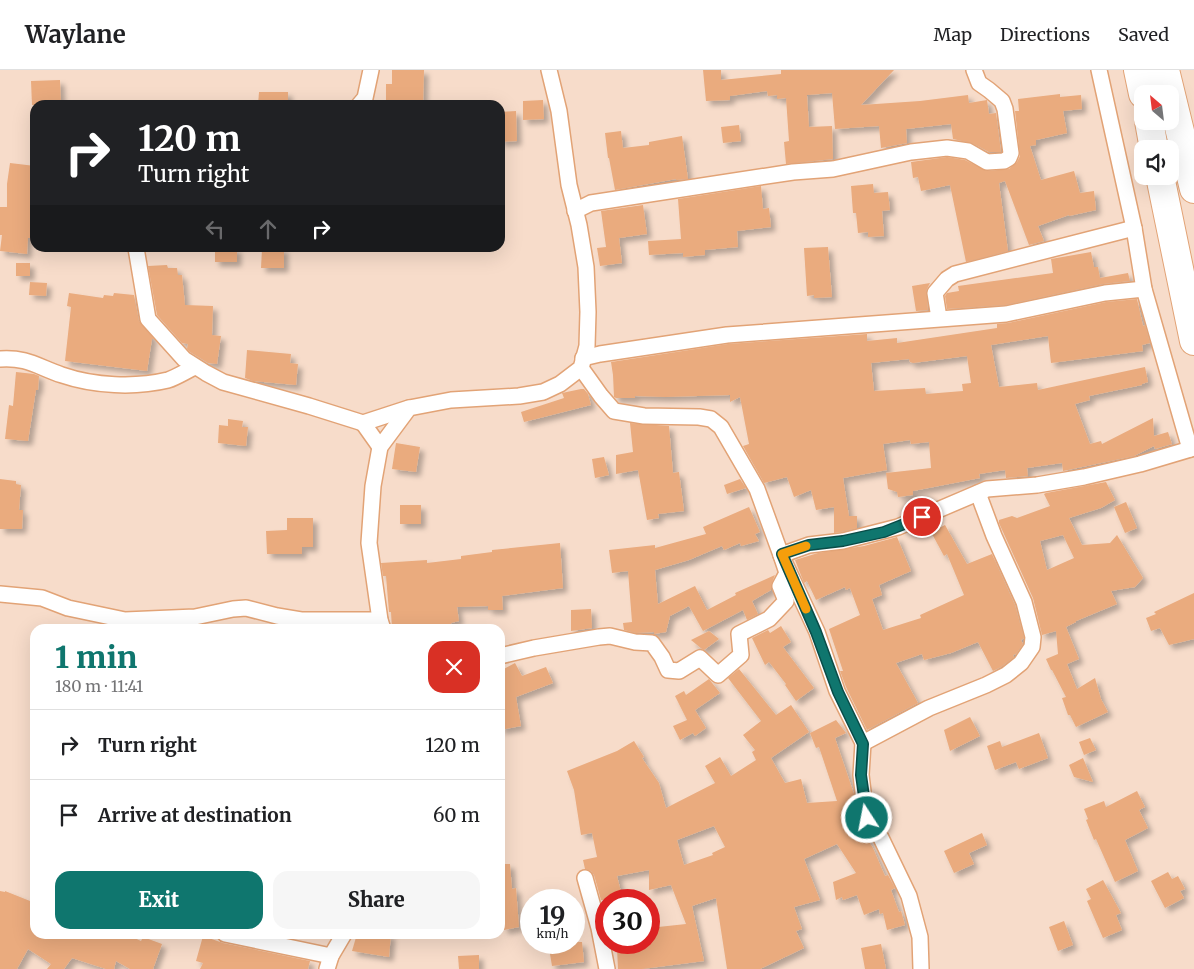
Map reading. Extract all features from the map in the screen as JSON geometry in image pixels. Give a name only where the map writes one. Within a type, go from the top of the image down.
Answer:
[{"type":"highway","points":[[1138,70],[1141,85]]},
{"type":"highway","points":[[1165,70],[1194,189]]},
{"type":"highway","points":[[1162,185],[1194,341]]},
{"type":"street","points":[[363,100],[371,70]]},
{"type":"street","points":[[549,70],[559,111],[569,186],[586,276],[587,346],[582,363],[601,396],[614,411],[644,416],[711,420],[720,427],[757,489],[782,554],[816,632],[838,692],[863,744],[861,775],[867,818],[881,838],[910,896],[920,937],[921,969]]},
{"type":"street","points":[[575,211],[592,204],[783,173],[833,169],[911,152],[947,148],[968,151],[988,162],[1004,161],[1009,158],[1011,153],[1005,109],[1002,101],[979,83],[974,70]]},
{"type":"street","points":[[782,554],[809,545],[843,541],[884,532],[915,521],[987,489],[1037,485],[1084,477],[1192,449],[1144,289],[1134,228],[1099,70]]},
{"type":"street","points":[[939,318],[935,292],[947,279],[956,274],[1134,228]]},
{"type":"street","points":[[137,252],[148,319],[184,359],[222,382],[363,423],[409,408],[451,400],[520,396],[543,392],[560,384],[582,363],[600,354],[727,335],[1006,314],[1106,293],[1144,289]]},
{"type":"street","points":[[0,359],[25,360],[75,379],[113,384],[149,384],[170,379],[195,367]]},
{"type":"street","points":[[0,594],[36,597],[68,608],[125,620],[195,617],[246,608],[301,620],[381,624],[369,543],[373,486],[380,447],[409,408]]},
{"type":"street","points":[[363,423],[380,447]]},
{"type":"street","points":[[863,744],[929,708],[1006,674],[1021,663],[1032,646],[1033,637],[1024,602],[994,536],[978,493]]},
{"type":"street","points":[[505,655],[534,648],[610,636],[634,642],[652,643],[668,670],[680,671],[700,658],[718,675],[741,655],[739,634],[769,620],[786,601],[780,586],[787,573],[782,554]]},
{"type":"street","points":[[585,878],[599,928],[607,969]]},
{"type":"street","points":[[244,939],[329,962],[341,939]]},
{"type":"building","points":[[392,70],[424,70],[423,100],[386,100],[386,84],[392,84]]},
{"type":"building","points":[[703,70],[721,70],[721,80],[781,74],[781,70],[894,70],[861,105],[920,101],[968,95],[969,103],[987,100],[989,114],[996,113],[1001,152],[989,152],[972,143],[953,139],[951,124],[906,129],[907,143],[881,148],[879,126],[835,129],[832,93],[807,95],[809,127],[832,126],[833,159],[786,164],[784,142],[789,141],[786,98],[777,99],[777,95],[768,96],[767,91],[730,96],[730,100],[706,101]]},
{"type":"building","points":[[60,80],[61,100],[32,100],[31,81]]},
{"type":"building","points":[[259,92],[288,92],[288,100],[258,100]]},
{"type":"building","points":[[1060,94],[1060,97],[1081,95],[1082,109],[1063,111],[1067,133],[1036,140],[1036,145],[1030,146],[1041,180],[1074,171],[1080,193],[1094,191],[1096,210],[1069,215],[1038,226],[1044,241],[1029,245],[1005,181],[999,183],[1008,251],[966,262],[950,185],[921,191],[918,177],[913,178],[911,162],[947,157],[965,160],[987,171],[1009,169],[1017,162],[1020,156],[1015,111],[1019,111],[1018,99]]},
{"type":"building","points":[[543,100],[544,119],[523,120],[523,101]]},
{"type":"building","points":[[516,111],[517,141],[505,142],[505,112]]},
{"type":"building","points":[[739,125],[741,141],[723,143],[721,127]]},
{"type":"building","points":[[621,131],[623,148],[649,145],[649,142],[682,136],[688,179],[676,179],[615,190],[605,133]]},
{"type":"building","points":[[10,163],[30,165],[30,238],[28,238],[27,254],[0,251],[2,235],[0,235],[0,207],[7,207],[7,184]]},
{"type":"building","points":[[873,184],[874,193],[888,192],[890,210],[882,211],[884,236],[868,237],[868,232],[858,233],[856,213],[853,213],[851,186]]},
{"type":"building","points":[[761,186],[763,209],[769,208],[771,227],[737,231],[738,247],[705,250],[705,255],[683,257],[683,253],[649,255],[648,241],[681,239],[678,199]]},
{"type":"building","points":[[643,205],[647,234],[619,238],[622,263],[600,266],[597,248],[606,247],[601,211]]},
{"type":"building","points":[[828,247],[832,297],[814,298],[814,295],[807,296],[804,248]]},
{"type":"building","points":[[215,252],[237,252],[237,262],[215,262]]},
{"type":"building","points":[[262,252],[284,252],[284,268],[261,268]]},
{"type":"building","points":[[1091,252],[1094,267],[1098,267],[1100,278],[1128,273],[1130,281],[1103,284],[1005,305],[947,309],[945,296],[947,293],[959,291],[958,286],[1053,273],[1051,259]]},
{"type":"building","points":[[16,263],[30,263],[30,276],[16,276]]},
{"type":"building","points":[[167,265],[168,268],[177,268],[178,275],[182,275],[185,305],[213,306],[212,335],[221,336],[217,364],[208,363],[190,352],[187,349],[188,344],[182,343],[157,315],[148,266]]},
{"type":"building","points":[[30,282],[47,283],[46,296],[29,295]]},
{"type":"building","points":[[930,283],[926,291],[928,310],[916,311],[912,286]]},
{"type":"building","points":[[69,293],[103,298],[104,295],[113,296],[114,293],[134,295],[139,321],[154,339],[152,339],[147,371],[65,361],[71,307],[67,306]]},
{"type":"building","points":[[1137,299],[1143,326],[1145,325],[1150,343],[1142,345],[1143,351],[1051,363],[1048,336],[991,345],[999,387],[1037,383],[1038,390],[1145,367],[1148,382],[1142,385],[1089,396],[1090,400],[1075,404],[1090,444],[1101,441],[1102,444],[1153,418],[1154,436],[1168,432],[1172,444],[1155,449],[1154,446],[1134,456],[1063,471],[1062,463],[1027,468],[1028,476],[1006,478],[1005,470],[979,474],[980,478],[913,491],[913,495],[898,497],[897,492],[888,489],[886,473],[931,468],[929,442],[911,444],[910,440],[883,444],[887,470],[843,478],[849,516],[857,516],[857,528],[841,532],[834,533],[834,507],[816,510],[811,490],[794,497],[787,477],[764,483],[743,446],[749,444],[740,397],[730,402],[730,395],[614,397],[611,362],[728,344],[867,334],[867,341],[897,338],[897,343],[997,328],[997,324],[1106,302]],"holes":[[[967,356],[971,383],[962,384],[963,391],[926,394],[925,388],[874,391],[871,363],[909,359],[913,363]]]},
{"type":"building","points":[[247,350],[291,354],[290,363],[298,364],[296,385],[253,381],[245,378]]},
{"type":"building","points":[[16,372],[39,376],[28,441],[5,439],[9,405],[13,406]]},
{"type":"building","points":[[584,389],[588,394],[591,405],[524,422],[521,412],[564,398],[562,393]]},
{"type":"building","points":[[228,419],[243,421],[242,427],[248,427],[246,446],[218,443],[219,425],[228,426]]},
{"type":"building","points":[[630,423],[669,426],[673,473],[679,472],[684,511],[658,514],[659,518],[647,520],[638,470],[616,474],[616,455],[633,452]]},
{"type":"building","points":[[396,443],[420,447],[416,472],[392,469]]},
{"type":"building","points":[[604,457],[609,475],[595,478],[592,459]]},
{"type":"building","points":[[0,479],[16,481],[16,484],[21,485],[19,510],[23,510],[22,529],[0,529]]},
{"type":"building","points":[[740,479],[746,488],[727,494],[724,485]]},
{"type":"building","points":[[1106,482],[1115,500],[1101,508],[1069,518],[1082,545],[1110,543],[1117,535],[1143,578],[1135,587],[1111,591],[1117,604],[1066,627],[1079,659],[1067,664],[1077,689],[1095,678],[1101,699],[1108,712],[1076,727],[1070,715],[1068,715],[1062,698],[1066,697],[1046,659],[1058,654],[1056,631],[1042,635],[1033,598],[999,523],[999,520],[1012,516],[1017,518],[1050,506],[1044,494]],"holes":[[[1063,535],[1074,558],[1047,570],[1040,541]]]},
{"type":"building","points":[[1126,502],[1137,528],[1125,533],[1114,507]]},
{"type":"building","points":[[400,505],[421,505],[421,524],[400,524]]},
{"type":"building","points":[[749,507],[760,532],[755,534],[759,541],[741,546],[740,543],[724,550],[722,546],[689,560],[655,570],[658,604],[695,586],[707,610],[736,595],[735,593],[775,575],[771,590],[752,601],[758,614],[747,620],[743,610],[703,631],[689,606],[670,616],[666,632],[654,634],[654,632],[636,633],[624,630],[623,623],[632,622],[628,571],[612,573],[609,550],[655,545],[655,548],[706,534],[703,527]]},
{"type":"building","points":[[287,518],[313,518],[313,547],[302,547],[302,554],[267,554],[266,531],[287,530]]},
{"type":"building","points":[[945,525],[967,564],[992,554],[1015,605],[1024,638],[1021,640],[1023,644],[1016,654],[1013,655],[1014,657],[993,671],[978,642],[951,653],[924,660],[922,654],[896,663],[918,703],[867,730],[846,687],[840,671],[843,671],[829,629],[860,615],[850,588],[846,590],[845,587],[816,600],[807,581],[804,583],[795,560],[818,553],[864,546],[897,537],[911,571],[879,585],[882,595],[872,599],[883,630],[921,618],[920,615],[964,595],[947,554],[944,556],[931,532]]},
{"type":"building","points":[[560,543],[563,588],[502,596],[503,610],[488,610],[488,606],[457,607],[459,621],[451,624],[392,624],[386,576],[383,576],[381,563],[427,560],[427,563],[461,559],[461,556],[492,552],[492,550]]},
{"type":"building","points":[[1194,593],[1194,639],[1169,645],[1160,628],[1151,631],[1146,618],[1156,614],[1154,612]]},
{"type":"building","points":[[591,609],[592,628],[571,631],[571,610]]},
{"type":"building","points":[[781,626],[791,642],[783,647],[814,688],[796,701],[769,662],[765,665],[752,638],[768,630],[770,633]]},
{"type":"building","points":[[709,631],[719,639],[704,650],[691,640]]},
{"type":"building","points":[[515,663],[522,676],[546,667],[553,683],[516,697],[521,726],[505,729],[505,668]]},
{"type":"building","points":[[739,669],[776,715],[791,705],[809,732],[771,758],[785,783],[801,779],[807,803],[837,801],[819,747],[816,748],[810,733],[836,720],[846,733],[835,738],[854,794],[855,803],[845,805],[873,848],[885,876],[888,875],[895,888],[891,890],[905,925],[887,930],[883,913],[880,914],[879,909],[864,915],[857,895],[843,900],[842,897],[836,900],[833,882],[856,873],[837,844],[804,859],[820,900],[794,907],[802,929],[796,931],[804,948],[760,969],[727,969],[716,898],[692,906],[704,961],[642,969],[618,969],[617,954],[660,954],[660,927],[686,924],[671,885],[649,889],[649,870],[617,876],[620,889],[598,889],[594,875],[591,871],[585,869],[583,860],[597,857],[592,833],[581,835],[574,790],[567,771],[617,751],[634,741],[644,757],[642,758],[659,783],[666,808],[715,783],[705,766],[720,757],[731,776],[756,760],[752,752],[755,750],[743,735],[761,721],[728,678]],"holes":[[[714,826],[725,847],[712,853],[713,855],[684,865],[677,840]]]},
{"type":"building","points":[[709,679],[720,693],[695,710],[706,728],[695,736],[693,733],[680,740],[673,726],[687,720],[675,696],[684,691],[686,695]]},
{"type":"building","points":[[970,717],[980,736],[950,751],[944,730]]},
{"type":"building","points":[[1039,733],[1048,758],[1019,769],[1016,762],[995,770],[987,746],[1000,741],[1002,747]]},
{"type":"building","points":[[1090,738],[1096,750],[1084,755],[1079,742]]},
{"type":"building","points":[[1083,758],[1093,782],[1074,777],[1069,765]]},
{"type":"building","points":[[1137,791],[1145,807],[1139,810],[1148,828],[1125,840],[1138,871],[1115,882],[1096,839],[1094,840],[1084,809],[1104,801],[1106,807]]},
{"type":"building","points":[[982,833],[987,845],[969,853],[974,864],[954,873],[944,851]]},
{"type":"building","points":[[505,864],[510,864],[512,889],[516,888],[519,927],[505,930]]},
{"type":"building","points":[[1168,872],[1172,879],[1178,876],[1185,889],[1180,891],[1184,898],[1165,908],[1151,881]]},
{"type":"building","points":[[1103,880],[1121,913],[1116,915],[1122,930],[1103,938],[1087,901],[1091,899],[1086,889]]},
{"type":"building","points":[[0,891],[5,891],[30,901],[30,939],[137,939],[141,941],[142,939],[148,939],[162,944],[153,969],[130,969],[116,961],[114,969],[106,969],[72,958],[64,969],[47,969],[51,964],[28,949],[17,969],[0,969]]},
{"type":"building","points":[[1064,921],[1073,945],[1058,951],[1049,927]]},
{"type":"building","points":[[202,939],[212,939],[310,961],[308,969],[200,969],[203,963],[196,961]]},
{"type":"building","points":[[356,939],[391,939],[389,957],[352,951]]},
{"type":"building","points":[[881,944],[886,969],[865,969],[861,948]]},
{"type":"building","points":[[550,954],[583,954],[584,962],[552,966]]},
{"type":"building","points":[[479,955],[479,969],[459,969],[458,956]]},
{"type":"slow traffic","points":[[806,546],[782,554],[806,609]]},
{"type":"route","points":[[867,818],[861,775],[863,744],[838,692],[816,632],[782,554],[809,545],[843,541],[884,532],[922,517]]}]
